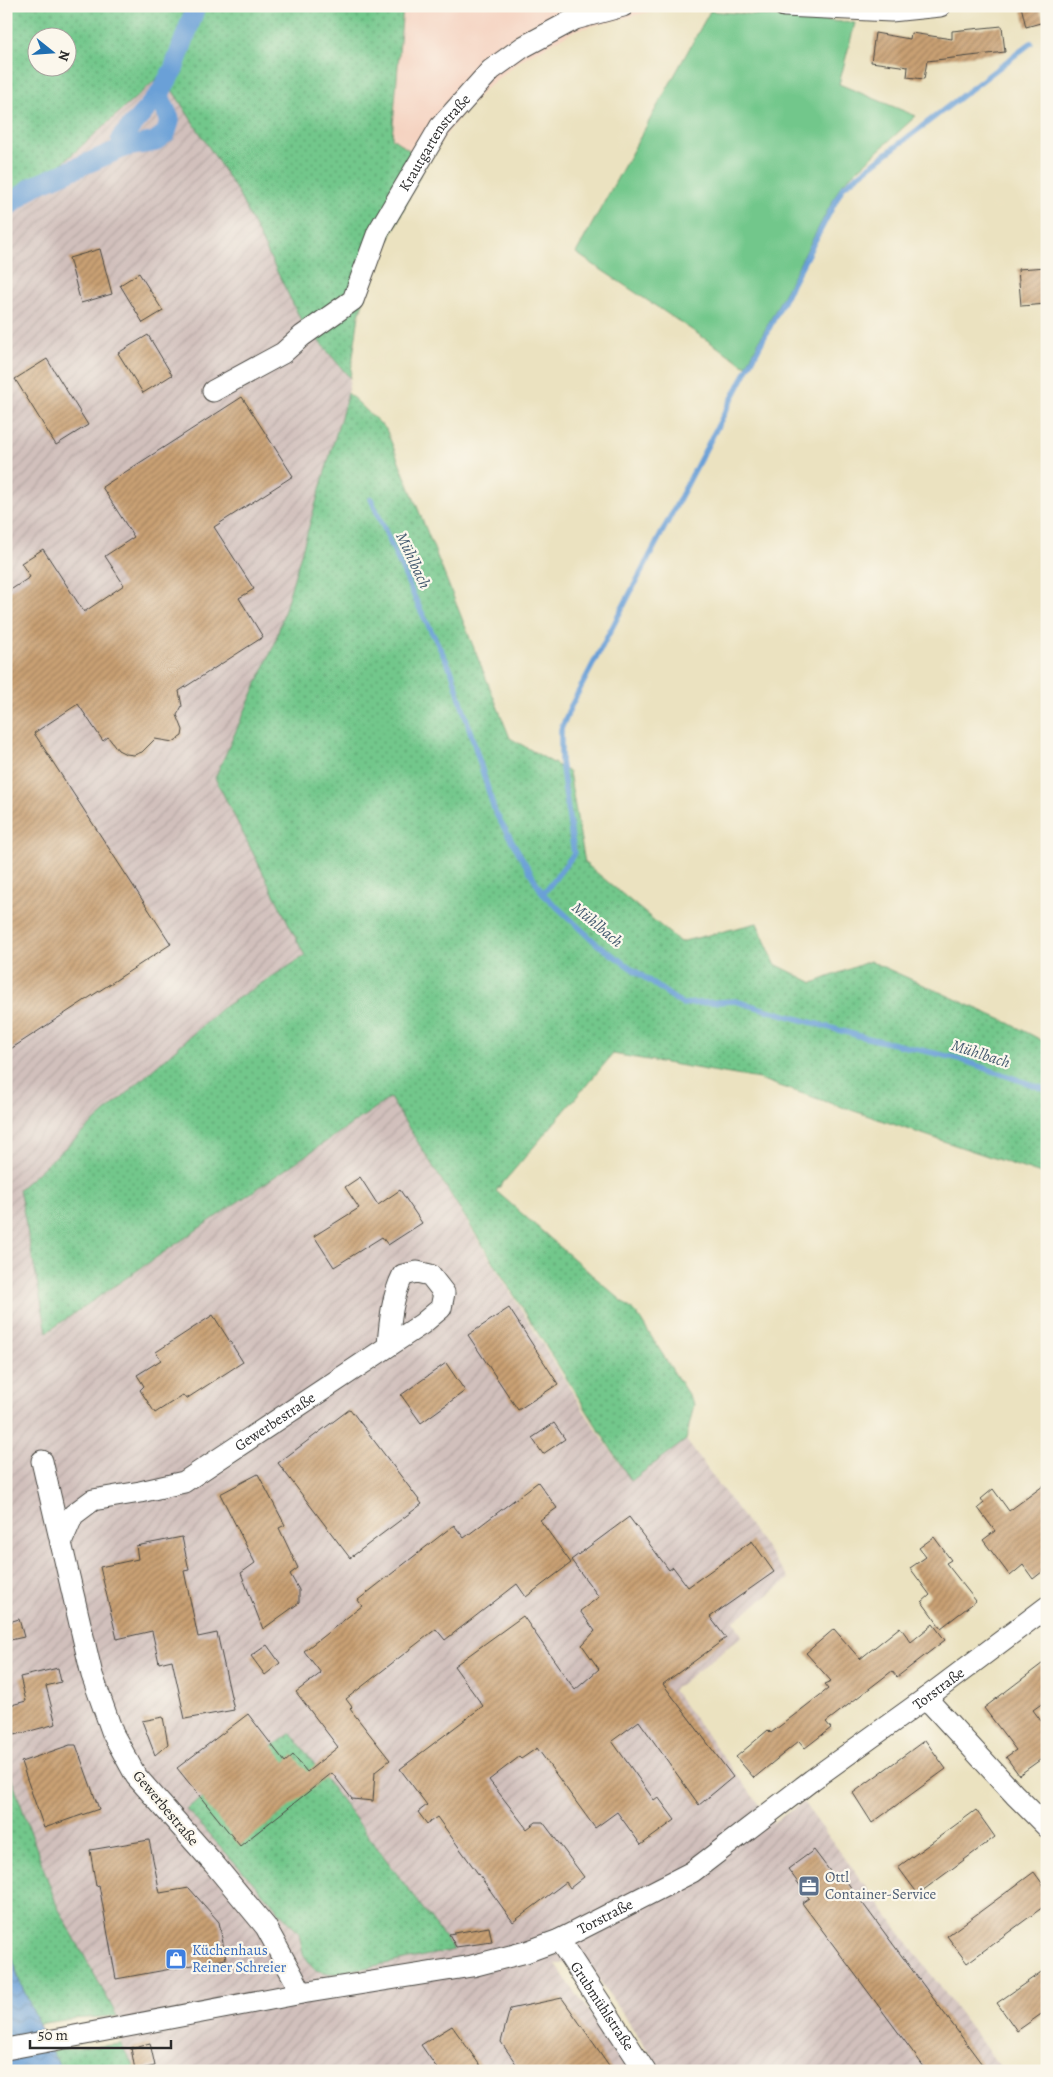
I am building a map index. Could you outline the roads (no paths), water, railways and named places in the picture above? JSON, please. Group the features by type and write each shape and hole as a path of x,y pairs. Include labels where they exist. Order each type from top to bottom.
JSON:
{"street":[{"name":"Krautgartenstraße","path":"213,391 283,354 302,336 353,300 378,232 440,126 491,70 523,47 574,19 623,6"},
{"path":"784,6 891,11 940,6"},
{"name":"Gewerbestraße","path":"61,1543 73,1514 93,1500 184,1482 388,1345"},
{"name":"Gewerbestraße","path":"42,1462 92,1675 114,1734 136,1776 214,1864 266,1927 302,1993"},
{"name":"Torstraße","path":"6,2049 302,1993 472,1966 526,1952 559,1940 692,1872 812,1780 926,1698 1047,1607"},
{"path":"926,1698 1047,1827"},
{"name":"Grubmühlstraße","path":"559,1940 645,2071"}],"water":[{"path":"6,1936 19,1980 51,2051 63,2071 6,2071"}],"waterway":[{"path":"6,208 32,187 125,147 121,138 159,95 174,68 196,6"},
{"path":"543,894 574,854 561,761 561,729 571,706 843,187 1031,43"},
{"path":"125,147 154,142 166,133 170,120 159,95"},
{"name":"Mühlbach","path":"371,499 418,605 452,672 495,812 543,894 597,944 682,1004 735,1001 863,1037 956,1058 1047,1090"}],"place":[{"name":"Ottl Container-Service","path":"809,1886"},
{"name":"Küchenhaus Reiner Schreier","path":"176,1959"}]}
